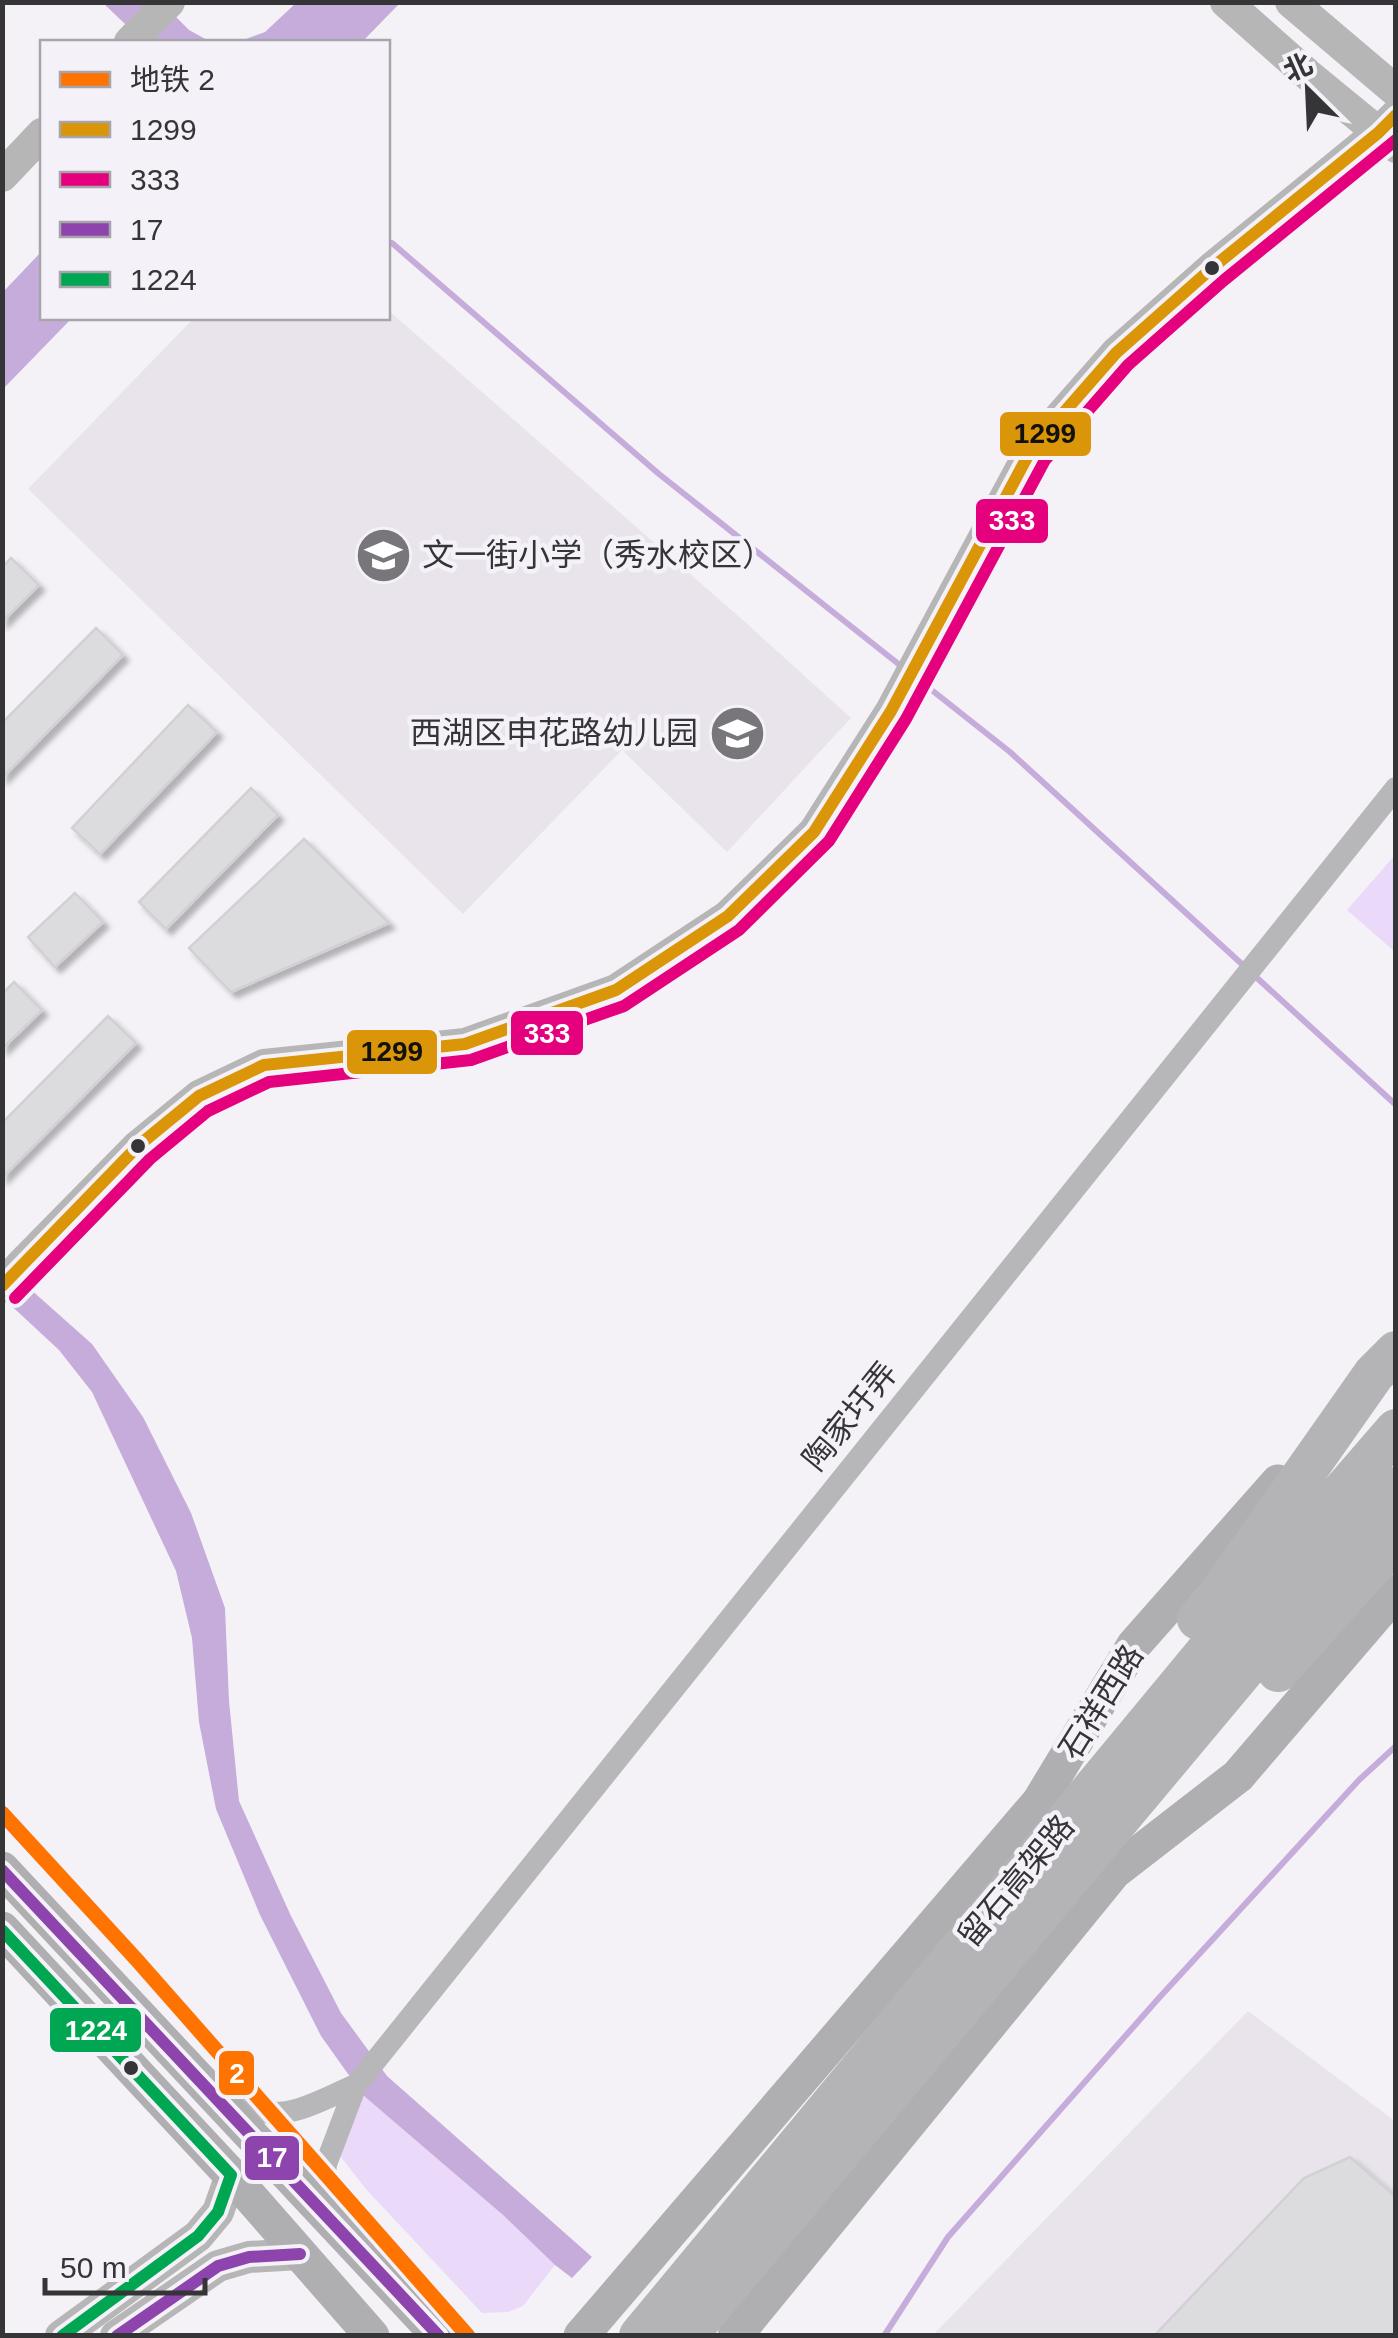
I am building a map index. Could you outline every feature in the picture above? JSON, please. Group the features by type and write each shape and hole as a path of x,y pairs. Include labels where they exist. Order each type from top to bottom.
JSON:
{"highway":[{"path":"1081,1859 1141,1687 1218,1596 1388,1358"},
{"name":"留石高架路","path":"640,2336 1081,1859 1262,1585 1396,1430"},
{"name":"留石高架路","path":"686,2336 1081,1859 1396,1488"},
{"path":"1081,1859 1378,1586 1396,1540"}],"main road":[{"name":"石祥西路","path":"581,2336 1039,1802 1134,1645 1388,1358"},
{"path":"735,2336 1081,1859"},
{"path":"2,1869 440,2336"},
{"path":"2,1929 232,2175 372,2336"}],"street":[{"path":"132,40 169,2"},
{"path":"12,1276 138,1146 199,1096 264,1066 465,1044 616,990 728,916 814,832 891,711 1031,450 1116,353 1212,268 1390,132 1306,74 1226,2"},
{"path":"1291,2 1396,92"},
{"path":"2,176 40,136"},
{"name":"陶家圩弄","path":"322,2210 326,2164 356,2085 1396,788"},
{"name":"陶家圩弄","path":"216,2097 276,2113 296,2110 356,2085"},
{"path":"61,2336 198,2236 218,2212 232,2175"},
{"path":"116,2336 218,2266 249,2257 300,2254"}],"shaded area":[{"path":"296,2 400,3 364,40 243,40 265,32"},
{"path":"103,3 162,3 189,30 207,40 142,40"},
{"path":"40,253 40,320 70,320 3,389 3,292"},
{"name":"文一街小学（秀水校区）","path":"390,312 851,718 727,852 622,750 463,914 28,489 192,320 390,320"},
{"path":"1395,855 1396,952 1347,910"},
{"path":"2,1264 92,1344 143,1417 191,1513 225,1608 239,1801 291,1916 341,2013 387,2076 592,2257 572,2278 363,2095 321,2036 260,1915 216,1809 199,1722 192,1638 176,1571 92,1392 59,1350 3,1298"},
{"path":"1248,2011 1395,2121 1395,2335 932,2336"},
{"path":"363,2094 555,2265 523,2306 508,2312 482,2313 341,2157 343,2126"}],"building":[{"path":"11,558 39,585 2,622 2,567"},
{"path":"96,628 123,655 2,778 2,723"},
{"path":"188,705 217,732 100,854 72,828"},
{"path":"251,788 278,815 166,929 139,902"},
{"path":"304,839 389,923 231,992 189,948"},
{"path":"75,893 103,922 55,967 28,937"},
{"path":"14,982 42,1010 2,1049 2,994"},
{"path":"108,1016 136,1043 2,1178 2,1123"},
{"path":"1350,2157 1396,2197 1396,2336 1154,2336 1304,2178"}],"waterway":[{"path":"390,244 659,474 901,666"},
{"path":"919,680 1010,752 1396,1105"},
{"path":"884,2336 948,2237 1158,1999 1359,1780 1396,1746"}],"metro line":[{"name":"2","path":"2,1813 468,2336"}],"transit line":[{"name":"1299","path":"2,1286 138,1146 199,1096 264,1065 465,1044 616,990 728,916 814,832 891,711 1031,450 1116,353 1396,115"},
{"name":"333","path":"15,1298 150,1159 208,1111 269,1082 471,1060 624,1006 739,930 829,841 906,719 1045,460 1128,365 1223,281 1396,140"},
{"name":"17","path":"2,1870 439,2336"},
{"name":"1224","path":"2,1930 231,2175 218,2212 198,2236 62,2336"},
{"name":"17","path":"117,2336 218,2266 249,2257 300,2254"}],"place":[{"name":"文一街小学（秀水校区）","path":"383,555"},
{"name":"西湖区申花路幼儿园","path":"737,733"}]}
